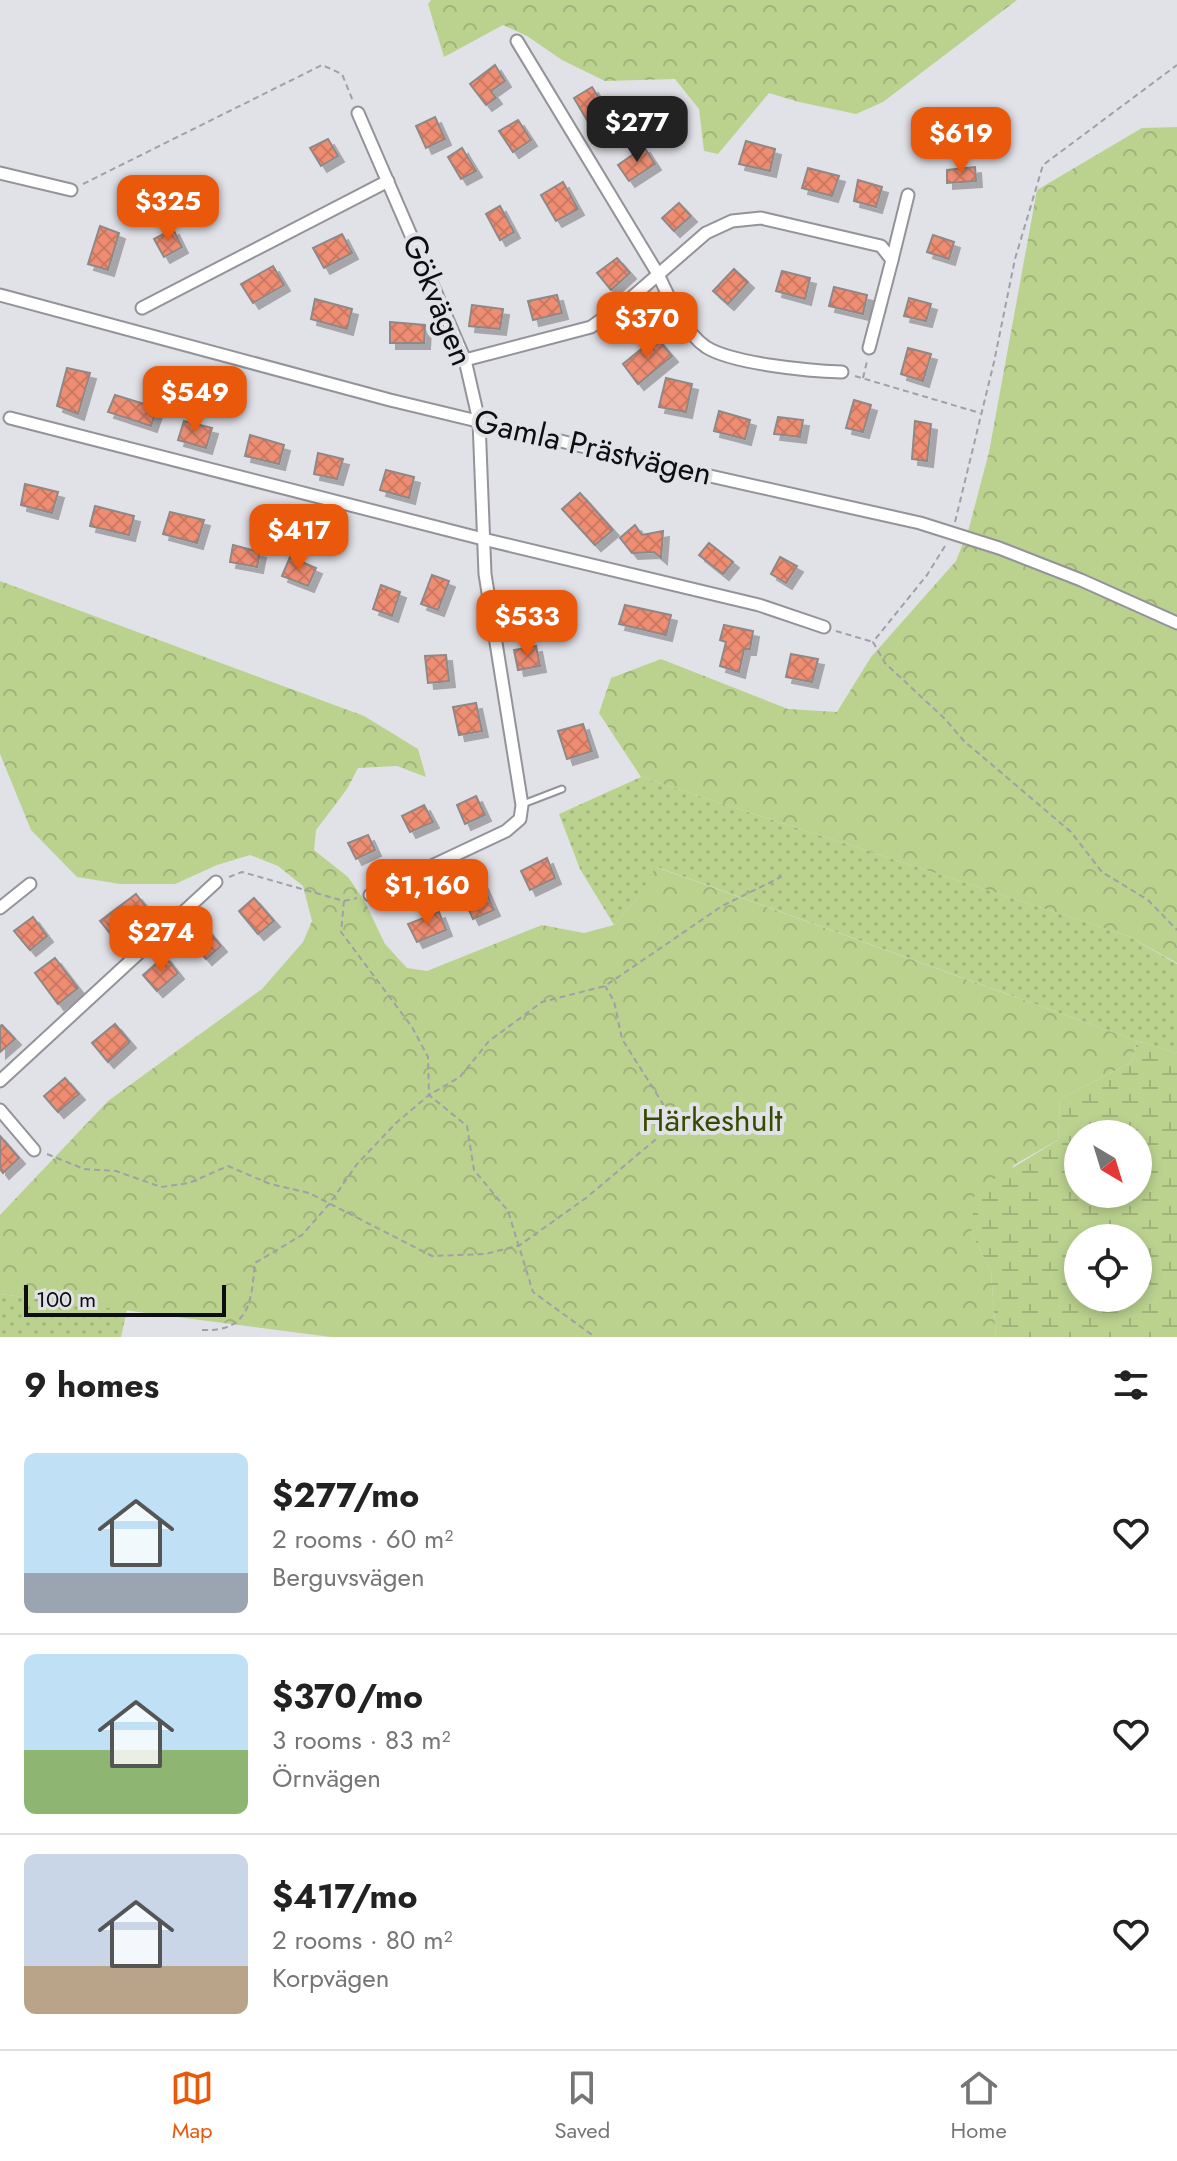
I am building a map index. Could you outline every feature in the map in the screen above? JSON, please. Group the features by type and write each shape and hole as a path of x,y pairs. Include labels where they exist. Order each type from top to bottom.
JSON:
{"street":[{"path":"517,41 658,274 676,313 706,347 740,358 801,370 842,372"},
{"name":"Gökvägen","path":"358,113 465,360 479,421 485,574 522,805"},
{"path":"0,173 71,190"},
{"path":"142,308 388,181"},
{"path":"869,348 908,195"},
{"path":"465,360 591,327 706,233 732,221 761,218 881,246 892,260"},
{"name":"Gamla Prästvägen","path":"0,295 390,400 920,523 1081,580 1177,623"},
{"path":"10,418 483,539 759,605 824,627"},
{"path":"370,895 506,831 520,819 522,805"},
{"path":"0,1081 216,882"},
{"path":"0,908 30,884"},
{"path":"0,1110 34,1150"}],"lane":[{"path":"522,805 562,789"}],"path":[{"path":"71,190 322,65 342,74 358,113"},
{"path":"873,642 927,575 953,533 1015,259 1043,165 1177,65"},
{"path":"863,379 869,348"},
{"path":"842,372 981,414"},
{"path":"824,627 873,642 885,663 964,741 1071,832 1102,872 1148,900 1177,930"},
{"path":"216,882 242,872 344,901 370,895"},
{"path":"202,1330 217,1330 242,1317 250,1306 255,1263 302,1235 330,1203 357,1164 396,1123 429,1095 460,1077 489,1041 542,1002 605,986 722,906 781,877"},
{"path":"344,901 341,932 418,1037 428,1057 429,1095 467,1126 474,1170 508,1211 533,1292 595,1337"},
{"path":"34,1150 84,1169 116,1171 161,1187 189,1183 228,1166 270,1184 309,1193 432,1256 486,1254 520,1245 586,1198 655,1140 663,1104 622,1039 614,1001 605,986"}],"green space":[{"path":"431,0 1017,0 883,102 856,114 769,93 718,154 704,151 699,109 675,79 605,81 503,25 444,57 428,4"},
{"path":"1177,127 1177,963 1128,936 641,777 599,713 611,678 661,659 788,709 837,712 871,657 956,561 969,528 989,452 1037,190 1142,128"},
{"name":"Härkeshult","path":"0,581 364,716 418,749 426,777 397,766 358,768 347,789 316,830 314,850 348,877 364,900 385,944 407,968 427,971 542,925 584,933 614,925 635,901 656,867 1137,1041 1132,1062 1060,1099 1058,1140 1014,1165 971,1233 991,1271 996,1337 331,1337 0,1294 0,1215 108,1101 262,989 303,942 312,921 303,886 278,866 250,855 217,865 175,884 120,884 77,877 31,830 0,754"},
{"path":"641,777 1128,936 1177,964 1177,1053 657,867 635,901 614,925 580,869 559,814"},
{"path":"1137,1041 1177,1053 1177,1337 996,1337 991,1271 971,1233 975,1191 1058,1140 1060,1099 1132,1062"},
{"path":"0,1294 127,1310 121,1337 0,1337"}],"building":[{"path":"495,65 505,81 491,91 496,98 486,105 470,84"},
{"path":"592,87 607,111 588,122 574,98"},
{"path":"435,117 445,139 426,148 416,126"},
{"path":"518,120 531,140 513,152 499,131"},
{"path":"328,139 338,156 321,166 310,148"},
{"path":"746,141 775,149 770,171 739,164"},
{"path":"644,147 655,164 629,181 618,165"},
{"path":"462,148 476,171 461,179 448,157"},
{"path":"975,167 976,181 947,183 947,170"},
{"path":"808,168 839,176 832,196 802,188"},
{"path":"858,180 882,187 876,207 854,201"},
{"path":"563,182 578,209 556,221 541,195"},
{"path":"679,203 691,216 674,231 662,218"},
{"path":"500,206 514,232 500,240 486,214"},
{"path":"100,226 119,233 108,270 88,264"},
{"path":"173,229 182,247 164,257 154,239"},
{"path":"342,234 352,253 324,268 313,248"},
{"path":"933,235 954,242 949,259 927,252"},
{"path":"617,258 630,273 611,290 597,273"},
{"path":"273,266 284,285 253,303 241,284"},
{"path":"734,269 748,282 728,304 713,291"},
{"path":"782,271 810,278 805,299 776,291"},
{"path":"834,287 867,295 863,314 829,306"},
{"path":"557,295 562,313 533,320 528,301"},
{"path":"909,298 931,304 926,321 904,316"},
{"path":"315,299 352,309 347,329 311,319"},
{"path":"472,305 503,309 500,329 469,326"},
{"path":"390,322 425,325 424,343 390,343"},
{"path":"656,337 672,356 638,384 623,364"},
{"path":"908,348 931,354 923,381 901,374"},
{"path":"67,368 90,373 78,414 57,406"},
{"path":"666,378 692,384 686,412 659,407"},
{"path":"115,395 157,408 151,426 108,412"},
{"path":"854,400 871,405 863,432 846,428"},
{"path":"719,411 750,420 745,439 714,431"},
{"path":"778,417 803,420 800,437 774,434"},
{"path":"184,421 212,428 206,448 178,440"},
{"path":"915,421 931,424 927,461 912,459"},
{"path":"250,435 284,445 279,464 245,456"},
{"path":"318,453 343,459 337,479 314,474"},
{"path":"386,470 414,477 409,498 380,490"},
{"path":"25,484 58,492 52,513 21,505"},
{"path":"580,493 613,530 595,545 562,509"},
{"path":"95,506 134,516 129,535 90,526"},
{"path":"170,512 204,520 197,543 163,534"},
{"path":"635,525 642,535 663,531 661,558 654,552 632,553 620,538"},
{"path":"709,543 733,562 723,574 699,555"},
{"path":"233,545 260,552 257,567 230,562"},
{"path":"290,557 316,568 308,586 282,576"},
{"path":"780,557 797,566 786,583 771,574"},
{"path":"432,575 449,581 438,610 421,604"},
{"path":"381,585 400,592 392,616 373,609"},
{"path":"528,595 536,628 516,632 509,599"},
{"path":"625,605 671,615 666,635 619,624"},
{"path":"724,625 753,631 750,649 744,649 739,672 720,666 726,642 720,640"},
{"path":"536,646 540,666 518,670 514,650"},
{"path":"791,654 818,659 812,682 786,677"},
{"path":"446,655 449,681 428,683 425,656"},
{"path":"476,703 482,731 459,735 453,707"},
{"path":"583,724 592,751 567,759 558,731"},
{"path":"476,796 485,815 465,824 457,805"},
{"path":"424,805 433,822 410,832 402,816"},
{"path":"368,835 375,850 356,859 348,843"},
{"path":"547,858 555,878 530,890 521,871"},
{"path":"482,883 494,910 473,919 461,892"},
{"path":"136,894 153,916 118,943 100,921"},
{"path":"254,898 274,921 258,934 239,911"},
{"path":"439,912 446,930 417,942 408,924"},
{"path":"33,917 47,936 30,950 14,931"},
{"path":"199,920 221,946 206,959 185,934"},
{"path":"165,956 178,973 157,991 143,975"},
{"path":"55,958 78,988 58,1004 35,973"},
{"path":"115,1024 130,1042 108,1062 92,1043"},
{"path":"0,1026 15,1039 0,1052"},
{"path":"65,1078 79,1094 58,1112 44,1096"},
{"path":"0,1136 19,1158 3,1173 0,1169"}]}
